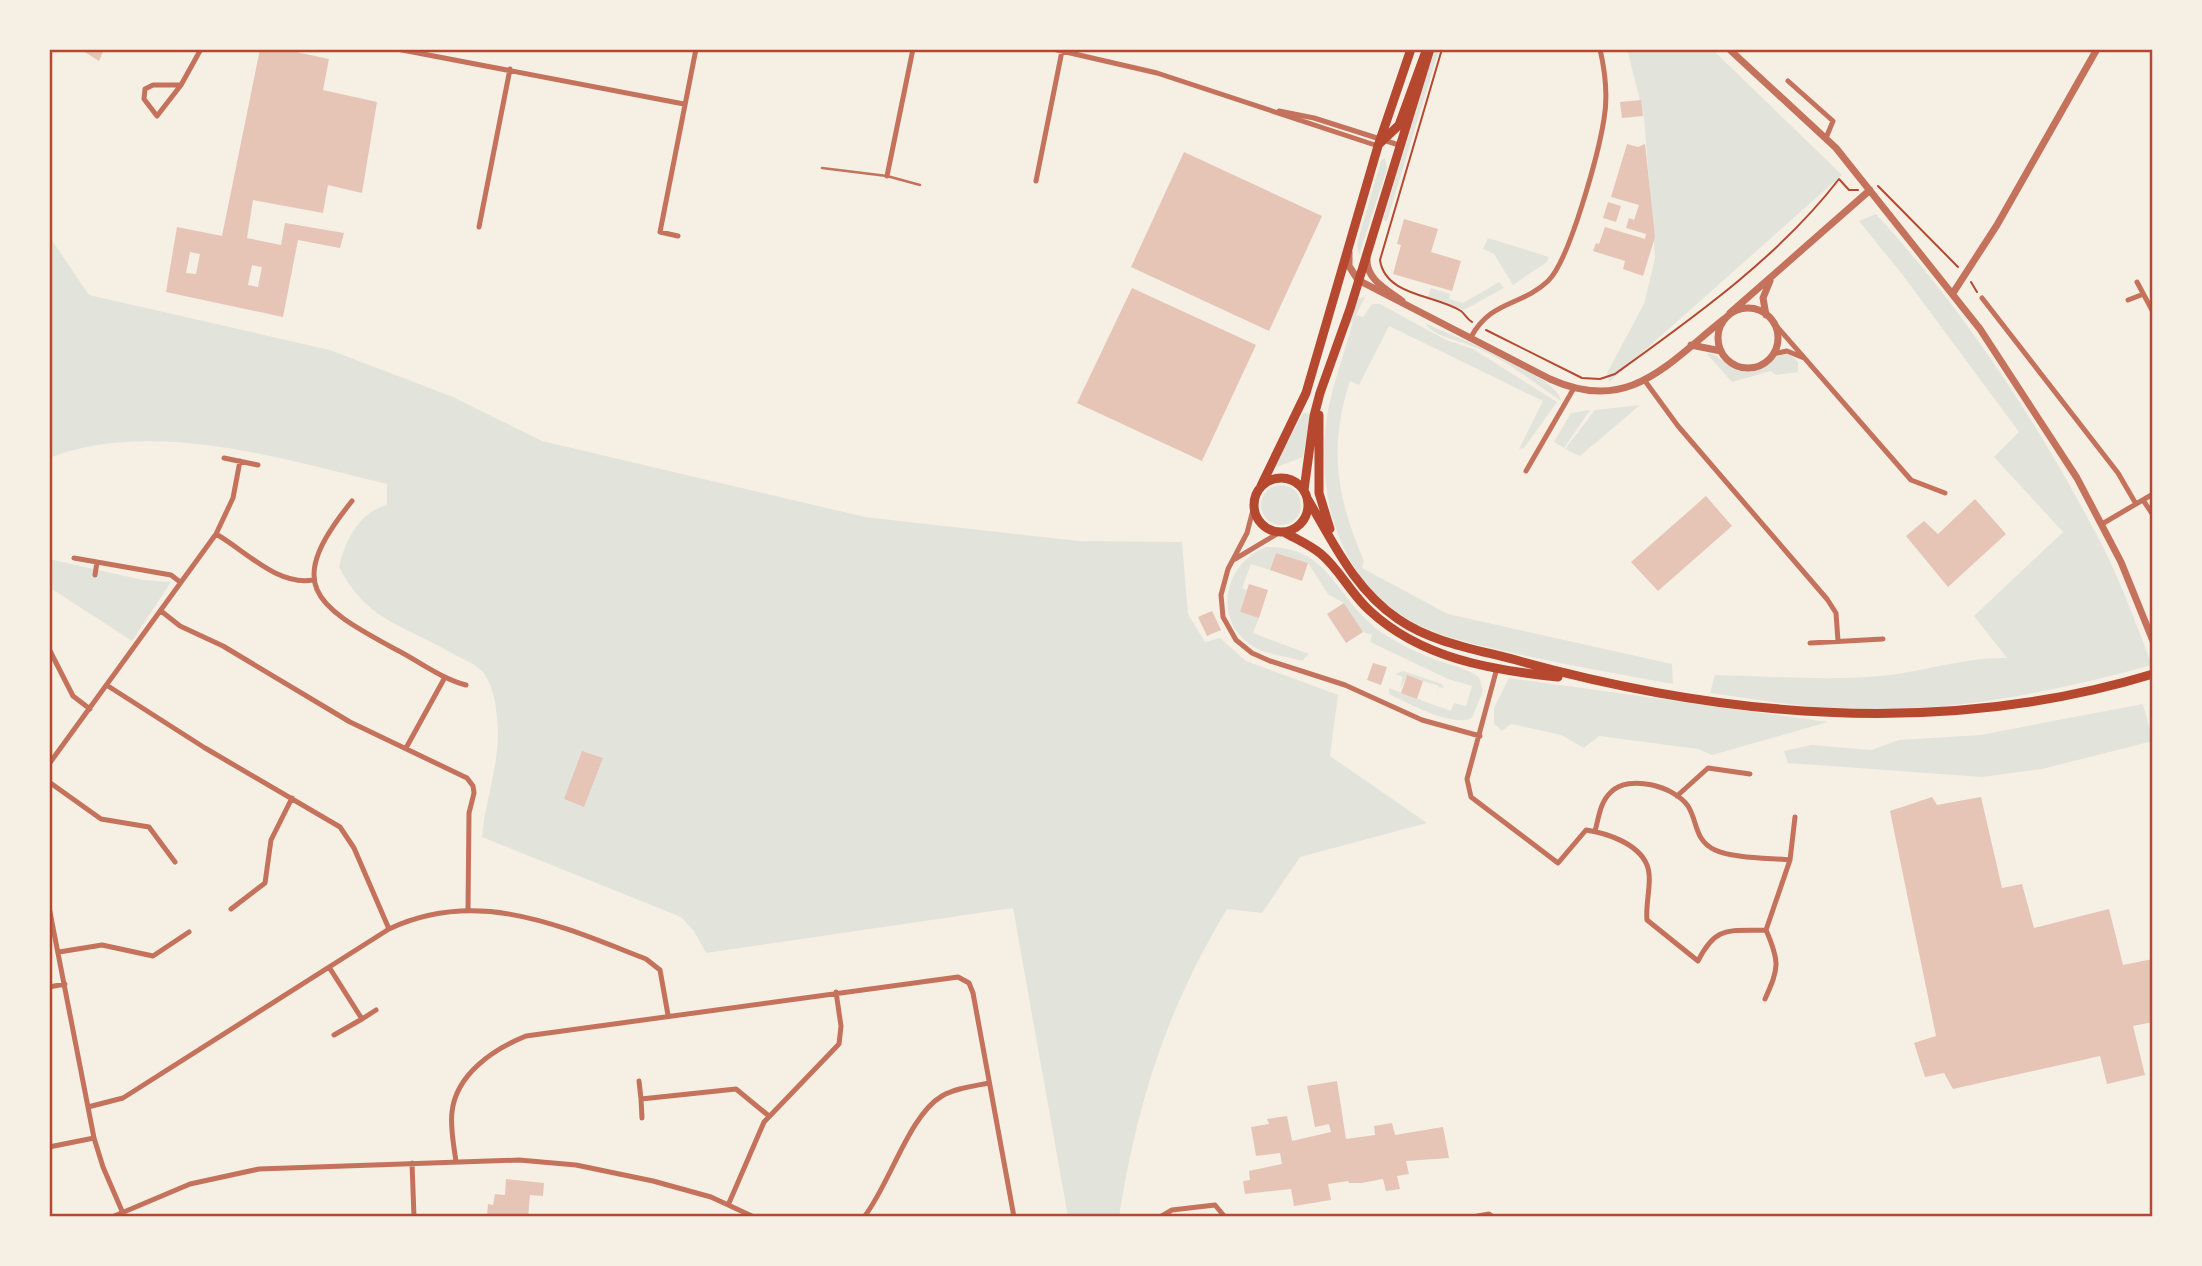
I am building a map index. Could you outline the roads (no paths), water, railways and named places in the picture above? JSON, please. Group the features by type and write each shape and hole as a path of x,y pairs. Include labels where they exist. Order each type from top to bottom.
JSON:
{"main road":[{"path":"1410,49 1306,393 1254,506 1260,521 1267,528 1282,532 1321,554 1368,609 1404,637 1450,656 1497,668 1750,705 1863,715 1913,715 2008,705 2090,691 2148,675"},
{"path":"1381,142 1399,125 1419,62 1428,49"},
{"path":"1282,532 1304,519 1314,416 1320,393 1356,275 1368,249 1428,49"},
{"path":"1320,393 1319,494 1337,550"},
{"path":"1261,486 1276,478 1292,480 1306,494 1337,550 1366,591 1399,620 1437,638 1580,679"}],"street":[{"path":"181,85 153,85 145,89 144,99 157,116 181,85 201,49"},
{"path":"397,49 684,104"},
{"path":"678,236 660,232 696,49"},
{"path":"887,176 913,49"},
{"path":"1053,49 1157,74 1276,111 1314,118 1381,142 1399,145"},
{"path":"1471,337 1477,325 1493,310 1547,282 1562,261 1604,119 1604,70 1600,49"},
{"path":"1728,49 1826,138 1953,293 2028,400 2102,524 2153,641"},
{"path":"1953,293 1966,276 2097,49"},
{"path":"1036,181 1062,51"},
{"path":"479,227 510,69"},
{"path":"1788,80 1833,121 1826,138"},
{"path":"1349,247 1356,275 1414,310 1574,388 1609,392 1645,381 1665,369 1870,190"},
{"path":"1368,249 1367,271 1379,284 1414,310"},
{"path":"1338,282 1343,274 1356,275 1379,284"},
{"path":"1766,315 1763,298 1772,277"},
{"path":"2137,282 2141,295 2153,312"},
{"path":"2128,300 2141,295"},
{"path":"1982,298 2118,473 2136,504"},
{"path":"1721,351 1719,334 1727,316 1748,308 1766,315 1911,480 1945,494"},
{"path":"1773,322 1777,335 1773,354"},
{"path":"1691,345 1721,351 1733,363 1750,367 1759,365 1773,354 1794,353 1809,361"},
{"path":"1645,381 1678,426 1827,599 1836,613 1838,641"},
{"path":"1526,471 1574,388"},
{"path":"224,458 258,465"},
{"path":"49,764 216,534 233,498 240,461"},
{"path":"2102,524 2153,494"},
{"path":"2143,500 2153,515"},
{"path":"352,501 324,538 315,560 313,580 332,612 426,665 444,679 466,685"},
{"path":"1254,506 1247,533 1223,584 1221,607 1228,628 1244,648 1270,660 1358,690 1422,720 1480,736"},
{"path":"1233,561 1282,532"},
{"path":"216,534 283,578 301,582 313,580"},
{"path":"74,558 171,575 180,582"},
{"path":"95,575 97,562"},
{"path":"160,611 180,626 222,646 350,722 407,748 436,766 458,773 473,786 469,814 468,909"},
{"path":"1810,643 1883,639"},
{"path":"49,649 73,696 90,709"},
{"path":"1497,668 1467,779 1471,797 1558,863 1586,830 1606,833 1634,849 1647,865 1647,920 1698,961 1708,941 1722,931 1766,930"},
{"path":"407,748 444,679"},
{"path":"108,686 325,816 346,833 389,929"},
{"path":"1677,796 1708,768 1750,774"},
{"path":"49,782 101,820 149,827 175,862"},
{"path":"1595,831 1602,803 1612,790 1628,783 1658,787 1677,796 1689,808 1698,836 1716,850 1790,860"},
{"path":"231,909 265,883 271,840 292,798"},
{"path":"1765,999 1777,972 1778,957 1766,930 1790,860 1794,817"},
{"path":"49,907 94,1138 122,1211"},
{"path":"88,1107 123,1098 389,929 434,913 468,909 507,911 551,923 653,962 662,977 668,1015"},
{"path":"58,953 102,945 153,956 189,932"},
{"path":"329,967 362,1019"},
{"path":"456,1162 451,1115 455,1098 467,1077 498,1050 536,1033 946,977 965,980 973,993 1014,1217"},
{"path":"49,987 65,984"},
{"path":"729,1203 760,1129 769,1116 839,1044 841,1026 836,992"},
{"path":"334,1035 376,1010"},
{"path":"639,1081 642,1118"},
{"path":"864,1217 882,1191 926,1109 952,1091 989,1083"},
{"path":"640,1099 736,1090 769,1116"},
{"path":"49,1147 94,1138"},
{"path":"112,1217 190,1184 236,1173 303,1166 519,1160 576,1165 675,1186 729,1203 754,1217"},
{"path":"412,1163 414,1217"},
{"path":"1160,1217 1172,1210 1215,1205 1224,1217"},
{"path":"1472,1217 1489,1214 1493,1217"}],"lane":[{"path":"822,168 887,176 920,185"}]}
